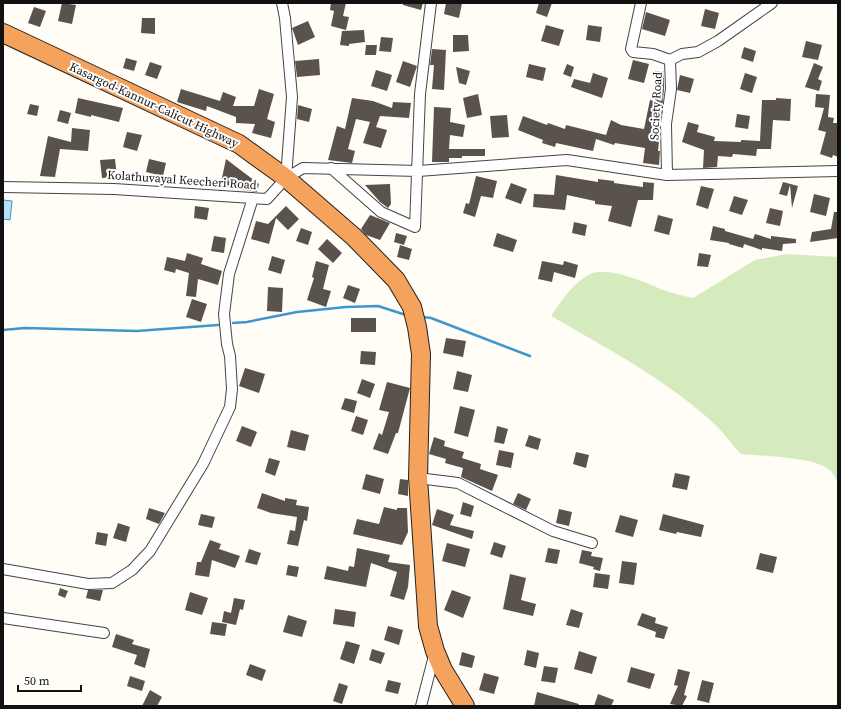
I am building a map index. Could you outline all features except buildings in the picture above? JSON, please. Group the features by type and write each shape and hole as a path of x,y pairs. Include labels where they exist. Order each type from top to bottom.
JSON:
{"highway":[{"name":"Kasargod-Kannur-Calicut Highway","path":"3,33 239,144 286,178 354,237 396,280 412,307 422,354 418,478 428,626 435,651 443,670 465,706"}],"street":[{"path":"282,3 285,18 292,97 286,178"},
{"path":"331,168 381,212 415,227 420,94 431,3"},
{"path":"641,3 630,50 632,52 653,54 670,60"},
{"name":"Society Road","path":"667,175 666,124 671,89 670,60 682,54 698,52 718,41 772,3"},
{"name":"Kolathuvayal Keecheri Road","path":"3,187 114,189 267,199 286,178 304,168 418,171 567,160 667,175 838,170"},
{"path":"3,569 88,584 112,583 132,570 150,551 203,464 230,407 232,389 230,356 227,344 224,314 229,274 253,198"},
{"path":"418,478 458,483 553,531 592,543"},
{"path":"3,618 104,633"},
{"path":"421,706 435,651"}],"green space":[{"path":"787,254 838,257 838,486 836,478 831,472 819,464 798,459 741,454 712,422 671,389 632,363 551,316 568,293 590,274 607,272 628,276 666,291 693,298 755,260"}],"water":[{"path":"3,200 12,201 10,220 3,219"}],"waterway":[{"path":"233,323 247,322 297,312 346,307 378,306 406,315"},
{"path":"423,317 431,318 530,356"},
{"path":"3,330 25,328 137,331 218,325"}]}
